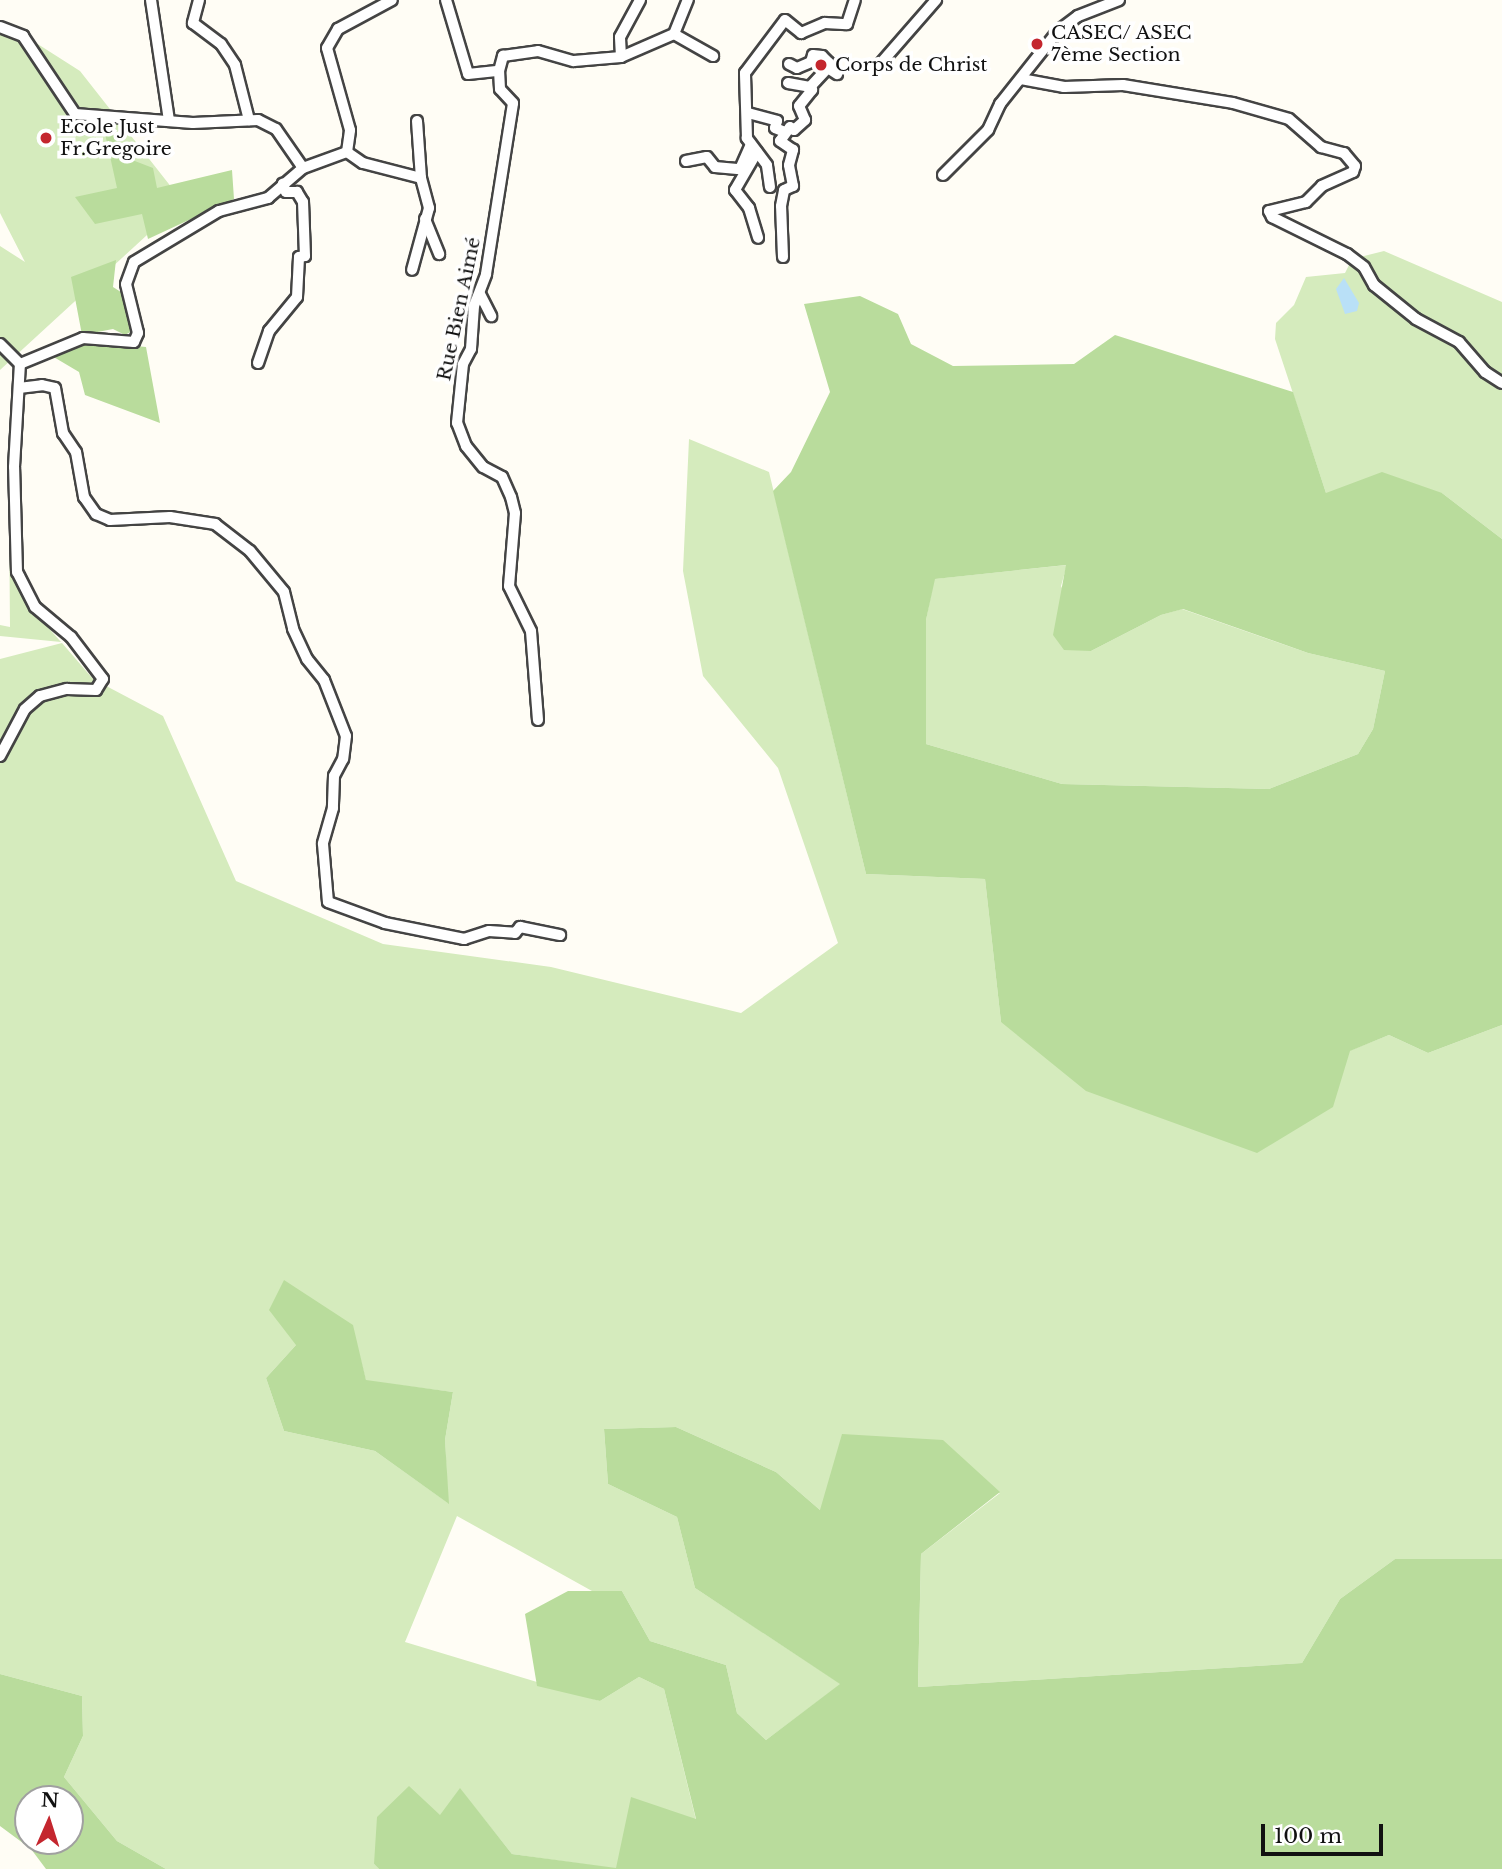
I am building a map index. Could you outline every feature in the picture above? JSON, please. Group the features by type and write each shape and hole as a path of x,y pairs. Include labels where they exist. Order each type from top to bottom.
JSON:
{"street":[{"path":"151,0 169,121"},
{"path":"199,0 193,23 220,44 235,65 249,120"},
{"path":"347,152 350,130 327,48 338,29 392,0"},
{"path":"446,0 468,74 499,71 503,57 538,51 574,61 621,58 674,34 688,0"},
{"path":"621,58 621,37 640,0"},
{"path":"770,187 769,169 747,138 745,73 779,25 787,20 801,33 825,23 847,24 855,0"},
{"path":"881,63 936,0"},
{"path":"943,174 983,135 1058,31 1078,16 1119,0"},
{"path":"0,27 23,36 75,114 169,121 249,120 276,129 303,168"},
{"path":"674,34 713,55"},
{"path":"788,83 810,87 832,71 822,56 813,55 811,62 797,68 789,64"},
{"name":"Rue Bien Aimé","path":"499,71 500,89 513,103 480,293 474,306 471,349 463,365 457,423 467,446 483,467 502,477 511,497 515,513 509,586 531,631 538,720"},
{"path":"1021,79 1064,87 1123,85 1233,103 1289,119 1321,147 1344,153 1355,166 1353,172 1322,186 1306,202 1269,211 1272,217 1336,246 1364,267 1374,285 1416,319 1459,342 1485,372 1502,383"},
{"path":"783,257 781,206 784,190 793,186 789,165 793,150 780,141 785,132 804,120 799,106 812,90 810,87"},
{"path":"748,113 777,121 775,128 785,132"},
{"path":"412,270 429,208 421,178 417,121"},
{"path":"685,161 707,157 718,168 740,169 754,148"},
{"path":"754,148 735,191 749,208 758,238"},
{"path":"20,365 83,338 134,342 138,332 126,284 134,262 219,211 249,207 303,168 347,152"},
{"path":"347,152 363,163 421,178"},
{"path":"258,363 269,331 297,298 299,257 305,256 303,202 297,192 286,192 283,184"},
{"path":"425,219 439,254"},
{"path":"480,293 491,316"},
{"path":"0,344 20,365 13,467 17,572 35,607 71,637 102,673 96,690 67,689 40,696 24,709 0,756"},
{"path":"19,388 55,388 64,433 76,452 83,497 96,513 110,520 170,517 215,524 250,551 284,592 293,629 307,659 324,680 346,736 323,844 328,902 385,923 464,939 489,931 515,933 520,927 560,935"}],"green space":[{"path":"0,20 80,71 183,202 0,370 0,246 25,262 0,213"},
{"path":"111,119 127,158 153,168 157,188 232,170 234,199 148,239 142,214 95,224 75,197 117,188 102,120"},
{"path":"1384,251 1502,302 1502,539 1442,493 1326,493 1275,339 1276,323 1294,305 1306,277 1345,273 1352,259"},
{"path":"116,260 113,287 124,294 132,331 125,335 113,329 82,335 71,277"},
{"path":"860,296 898,314 911,344 953,366 1074,364 1115,335 1293,392 1326,493 1382,472 1442,493 1502,539 1502,1025 1428,1053 1389,1035 1350,1051 1333,1107 1257,1153 1086,1091 1001,1022 985,879 866,874 773,491 791,472 830,392 804,304","holes":["1066,565 1053,635 1064,650 1091,651 1161,615 1183,609 1308,653 1385,671 1373,729 1358,754 1269,789 1062,784 926,744 926,620 935,579"]},
{"path":"82,341 146,347 160,423 85,395 79,372 52,356"},
{"path":"689,439 769,472 866,874 985,879 1001,1022 1332,1107 1349,1051 1389,1035 1428,1053 1502,1025 1502,1559 1395,1559 1340,1599 1302,1663 918,1687 921,1554 1000,1493 820,1510 776,1472 676,1427 604,1429 608,1484 677,1517 695,1588 841,1684 766,1740 737,1713 726,1665 650,1641 622,1591 592,1591 457,1516 405,1642 600,1701 639,1677 664,1689 696,1820 617,1869 512,1854 460,1789 441,1815 374,1864 379,1869 166,1869 117,1841 84,1801 84,1785 71,1785 64,1777 83,1736 82,1696 0,1674 0,659 62,643 93,679 163,716 236,881 383,944 551,967 741,1013 838,943 778,768 703,676 683,571","holes":["352,1325 366,1381 453,1392 445,1440 448,1503 375,1451 284,1431 266,1378 296,1345"]},
{"path":"9,507 11,567 29,606 61,642 0,636 0,625 10,627"},
{"path":"1067,565 1061,586 1091,651 1161,615 1182,609 1308,653 1385,671 1373,729 1358,754 1269,789 1062,784 926,744 926,620 934,579"},
{"path":"284,1280 353,1325 366,1380 453,1392 445,1440 449,1504 375,1451 284,1431 266,1378 296,1345 269,1310"},
{"path":"676,1427 776,1472 820,1510 842,1434 943,1440 1000,1492 921,1554 918,1687 1302,1663 1340,1599 1395,1559 1502,1559 1502,1869 379,1869 374,1864 377,1817 409,1786 440,1815 460,1788 512,1854 616,1868 631,1797 696,1819 664,1689 639,1677 600,1701 537,1686 525,1614 568,1591 622,1591 650,1641 726,1665 737,1713 766,1740 840,1684 695,1588 677,1517 608,1484 604,1429"},
{"path":"0,1674 82,1696 83,1736 64,1777 71,1785 14,1785 14,1836 0,1826"},
{"path":"84,1801 117,1841 166,1869 46,1869 36,1855 84,1855"}],"water":[{"path":"1344,278 1359,303 1357,311 1345,314 1336,289"}],"place":[{"name":"CASEC/ ASEC 7ème Section","path":"1037,44"},
{"name":"Corps de Christ","path":"821,65"},
{"name":"Ecole Just Fr.Gregoire","path":"46,138"}]}
